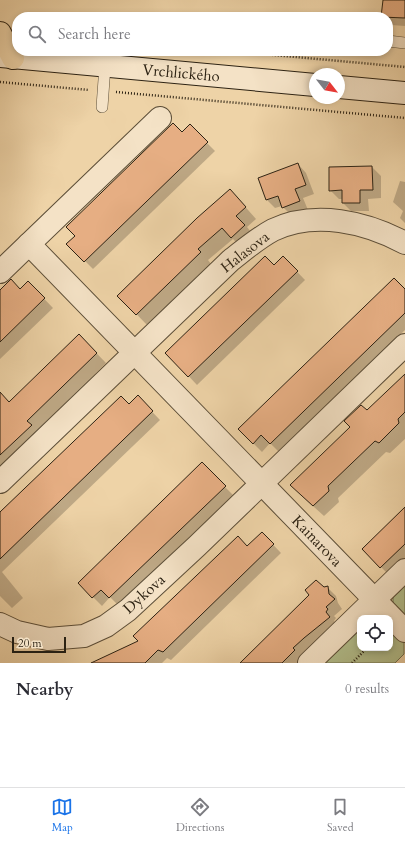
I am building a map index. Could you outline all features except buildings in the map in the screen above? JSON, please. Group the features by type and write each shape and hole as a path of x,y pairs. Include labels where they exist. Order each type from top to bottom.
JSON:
{"main road":[{"path":"0,33 7,57"}],"street":[{"name":"Vrchlického","path":"7,57 309,84"},
{"path":"345,88 405,93"},
{"path":"0,272 160,118"},
{"name":"Halasova","path":"0,482 230,260 273,230 296,223 332,220 378,230 405,243"},
{"path":"29,244 261,484"},
{"name":"Dykova","path":"0,624 16,632 48,639 84,636 106,626 134,605 405,345"},
{"name":"Kainarova","path":"261,484 405,631"},
{"path":"309,663 405,570"}],"lane":[{"path":"393,42 405,43"},
{"path":"102,106 105,66"}],"path":[{"path":"285,56 405,67"},
{"path":"0,82 405,118"},
{"path":"352,663 364,651"}],"green space":[{"path":"405,581 405,618 393,604 393,596"},
{"path":"357,627 357,651 393,651 393,630 404,643 404,654 395,663 320,663"}]}
